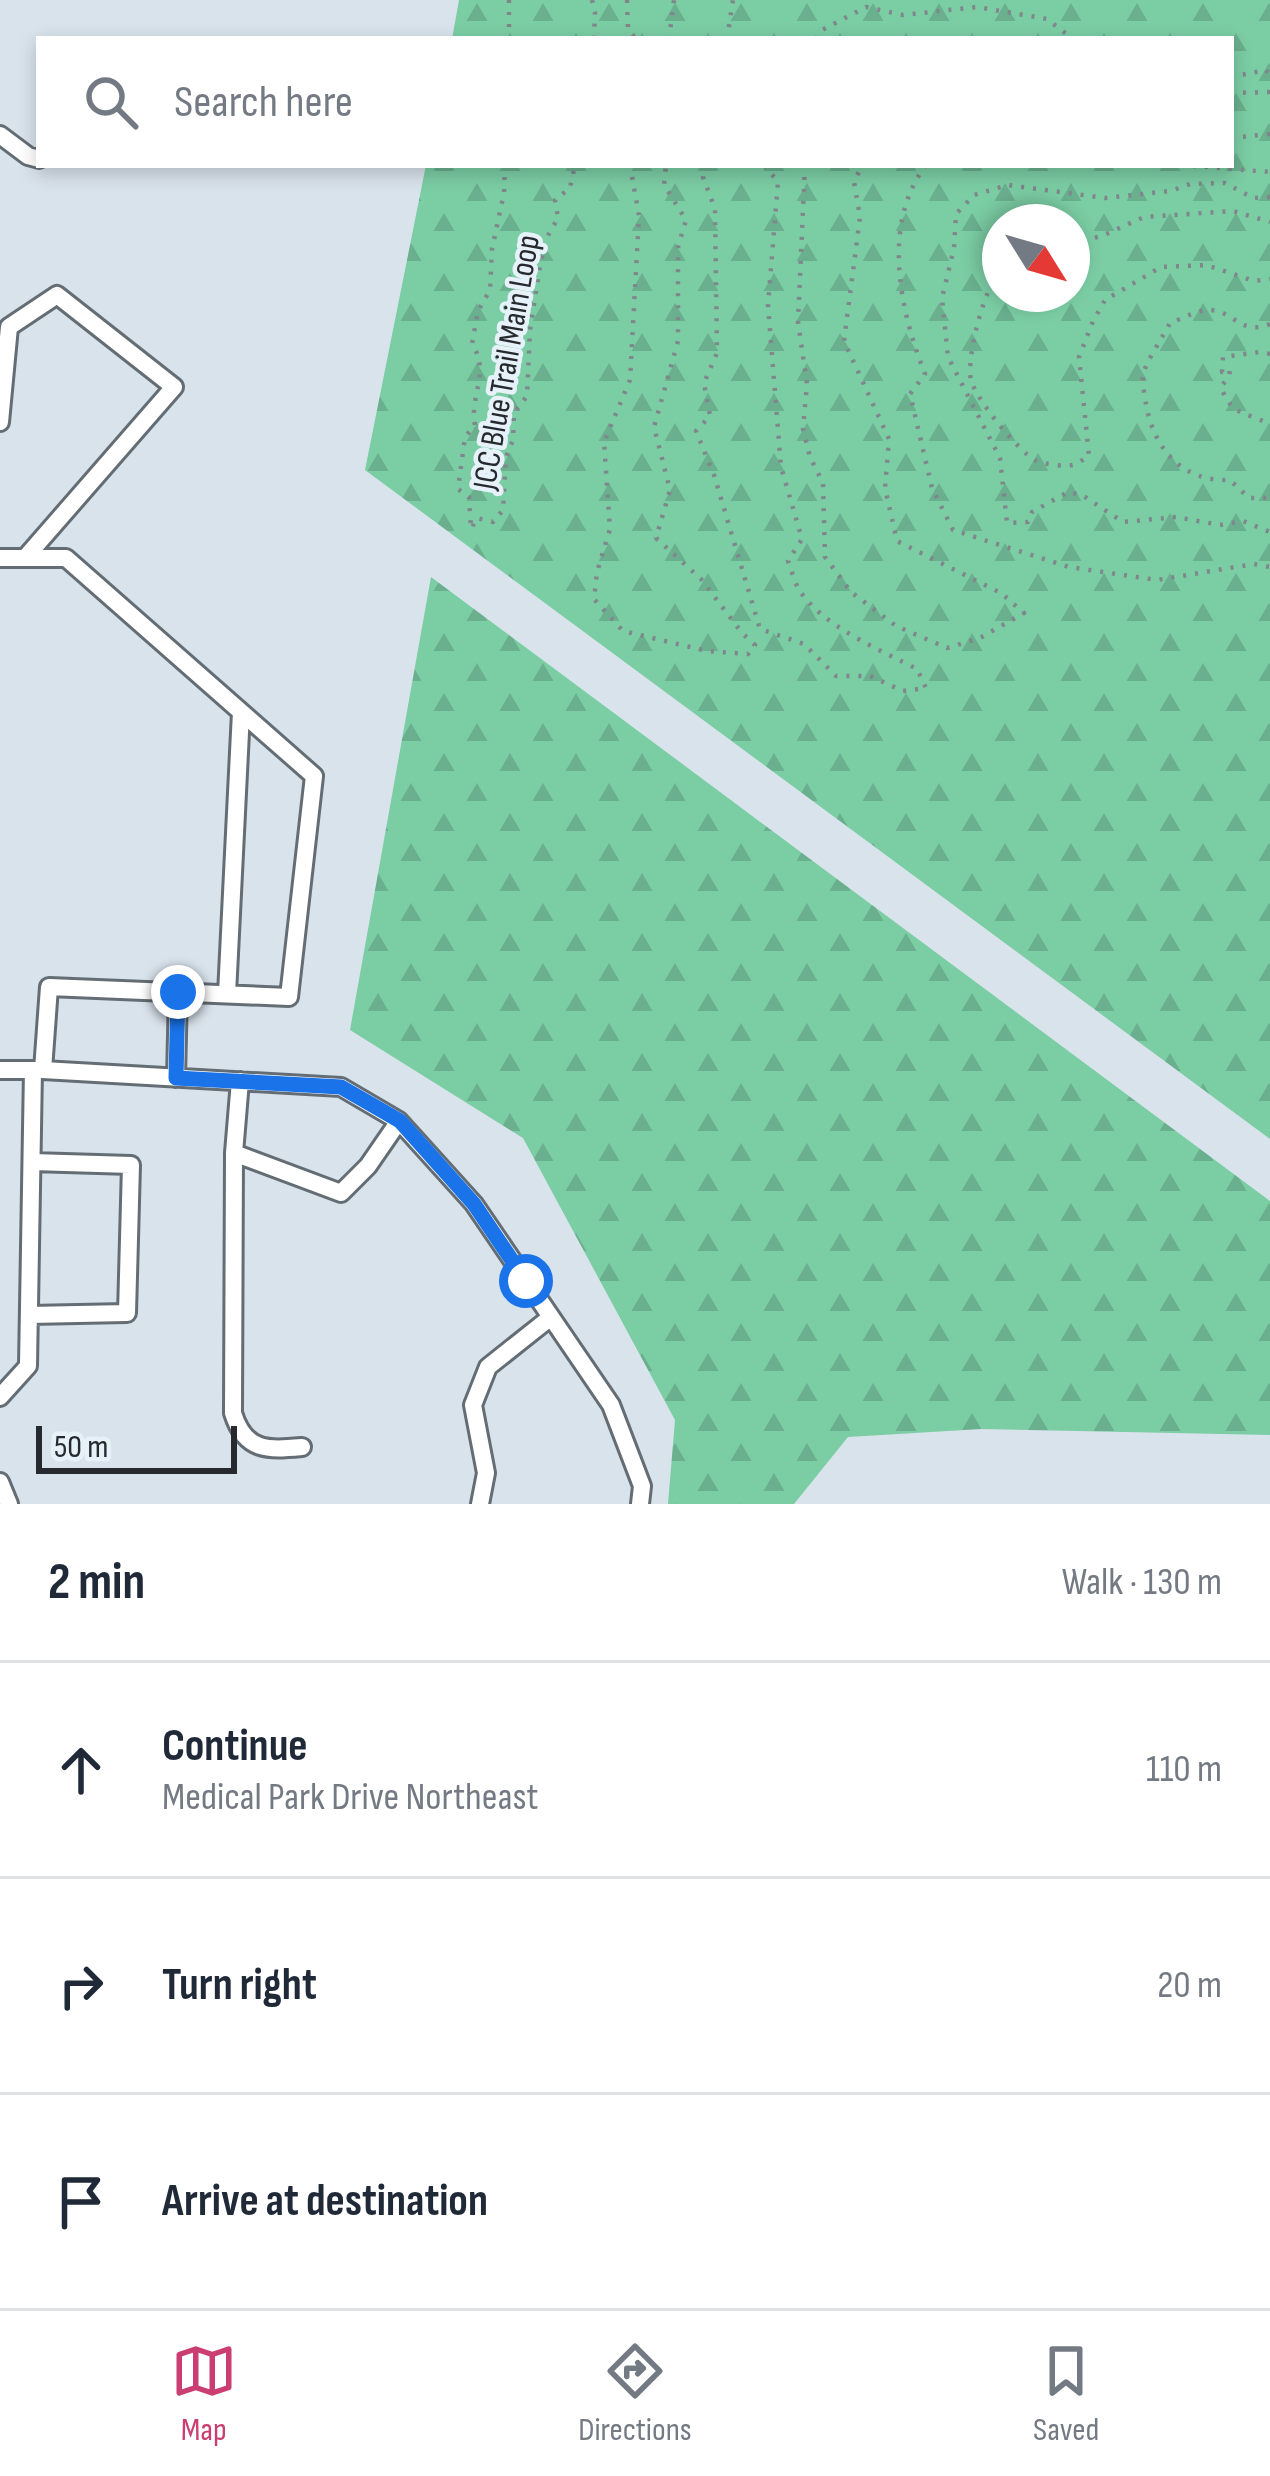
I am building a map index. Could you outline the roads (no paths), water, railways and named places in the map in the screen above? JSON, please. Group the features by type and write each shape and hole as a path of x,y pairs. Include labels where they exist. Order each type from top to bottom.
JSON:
{"lane":[{"path":"0,135 36,158"},
{"path":"0,422 9,327 57,295 174,387 25,558"},
{"path":"0,558 66,558 314,776 290,997 49,987 32,1162 28,1366 0,1397"},
{"path":"227,994 241,712"},
{"path":"176,1078 178,992"},
{"path":"0,1070 341,1087 400,1121 474,1204 611,1405 642,1486 640,1504"},
{"path":"240,1082 234,1153 232,1413 238,1432 266,1450 302,1448"},
{"path":"234,1153 341,1193 368,1166 400,1121"},
{"path":"29,1315 127,1313 131,1165 32,1162"},
{"path":"480,1504 485,1473 473,1406 488,1366 551,1317"},
{"path":"0,1482 9,1504"}]}
